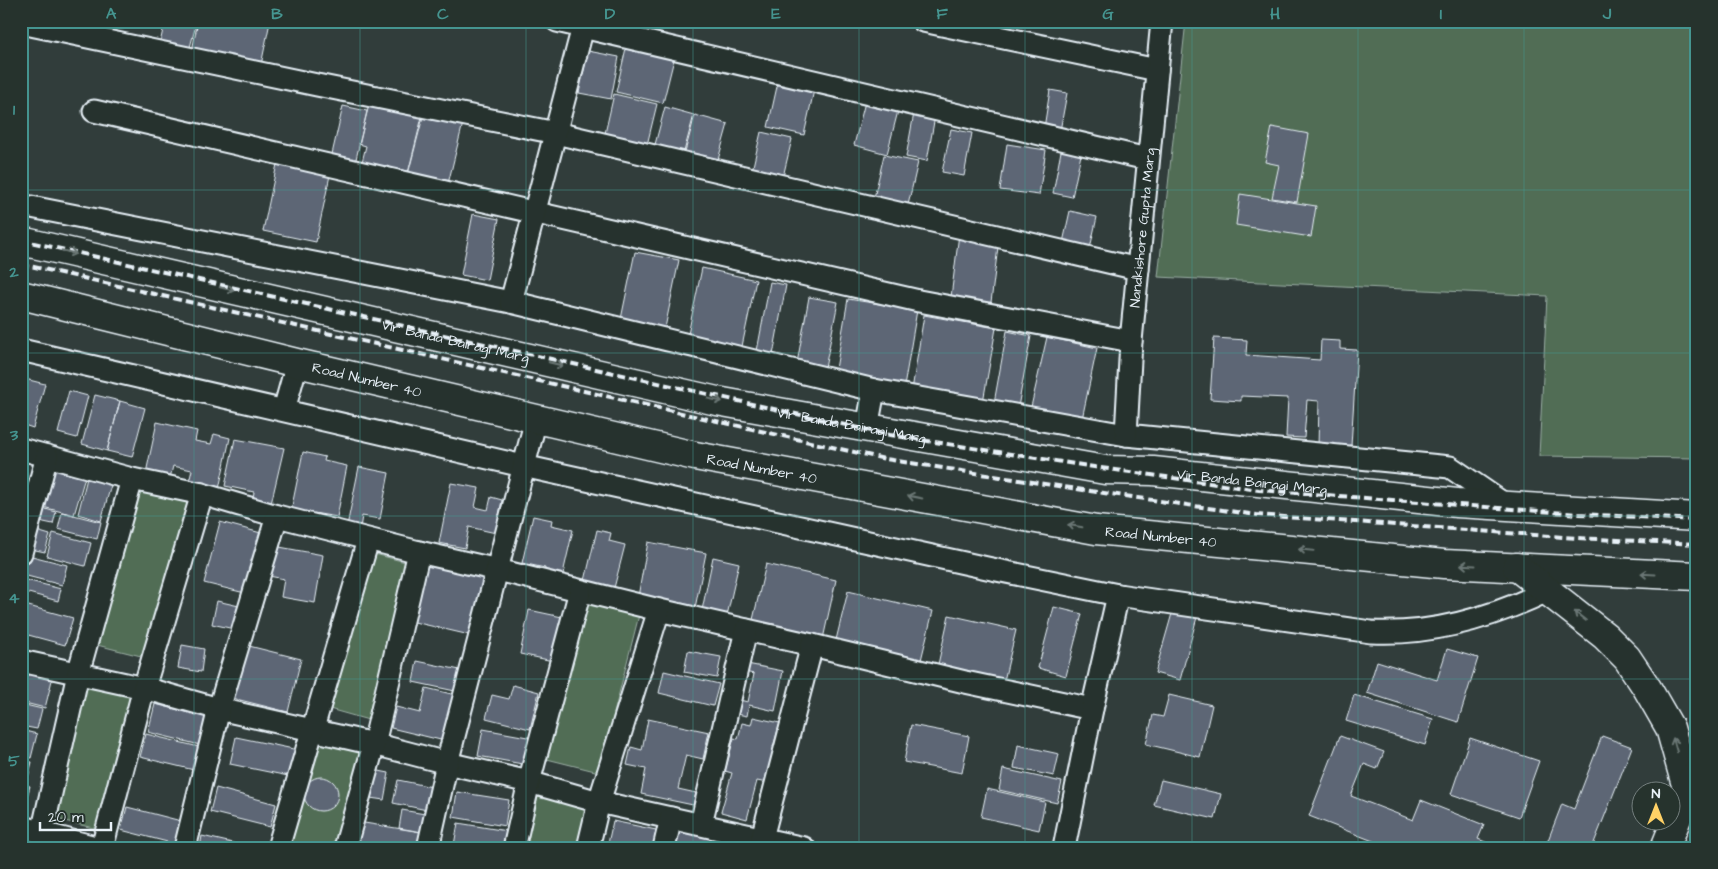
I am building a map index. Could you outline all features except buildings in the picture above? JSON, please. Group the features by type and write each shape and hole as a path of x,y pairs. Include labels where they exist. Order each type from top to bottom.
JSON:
{"main road":[{"name":"Vir Banda Bairagi Marg","path":"21,241 718,401 1105,470 1153,471 1372,495 1507,506 1697,516"},
{"name":"Road Number 40","path":"21,295 695,456 1096,530 1444,564 1517,567"},
{"path":"1517,567 1697,576"},
{"path":"1517,567 1605,636 1626,658 1647,688 1670,728 1692,781 1665,848"}],"street":[{"path":"557,21 1148,159"},
{"path":"922,21 1157,70"},
{"name":"Nandkishore Gupta Marg","path":"1126,435 1131,341 1162,21"},
{"path":"21,23 556,133 1138,269"},
{"path":"511,302 583,27"},
{"path":"94,111 919,300 1131,341"},
{"path":"21,204 511,302 874,390 1126,435 1450,467 1507,506"},
{"path":"21,350 523,466 977,566 1118,595 1371,632 1392,633 1438,627 1463,621 1522,603 1547,591"},
{"path":"284,410 297,362"},
{"path":"868,428 874,390"},
{"path":"428,848 447,764 536,418"},
{"path":"21,449 202,494 368,540 965,682 1092,709"},
{"path":"21,553 48,456"},
{"path":"42,833 78,674 132,478"},
{"path":"21,826 100,848 144,688 202,494"},
{"path":"185,848 219,709 277,516"},
{"path":"278,848 368,540"},
{"path":"345,848 374,744 419,552"},
{"path":"514,848 529,782 580,591"},
{"path":"1064,848 1092,709 1118,595"},
{"path":"588,848 599,802 659,610"},
{"path":"701,824 746,630"},
{"path":"773,842 812,645"},
{"path":"21,661 144,688 219,709 374,744 447,764 529,782 599,802 804,848"},
{"path":"664,848 670,818"}],"green space":[{"path":"1186,21 1697,21 1697,458 1539,456 1547,296 1158,277"},
{"path":"136,488 189,502 149,658 97,645"},
{"path":"371,553 409,563 372,721 326,708"},
{"path":"587,602 639,615 599,772 547,759"},
{"path":"84,680 136,693 101,830 49,817"},
{"path":"313,740 361,752 337,848 286,848"},
{"path":"539,793 592,806 581,848 525,848"}],"railway":[{"path":"21,240 890,435 1094,467 1259,490 1579,514 1697,520"},
{"path":"21,264 885,459 1257,515 1577,538 1697,544"}]}
